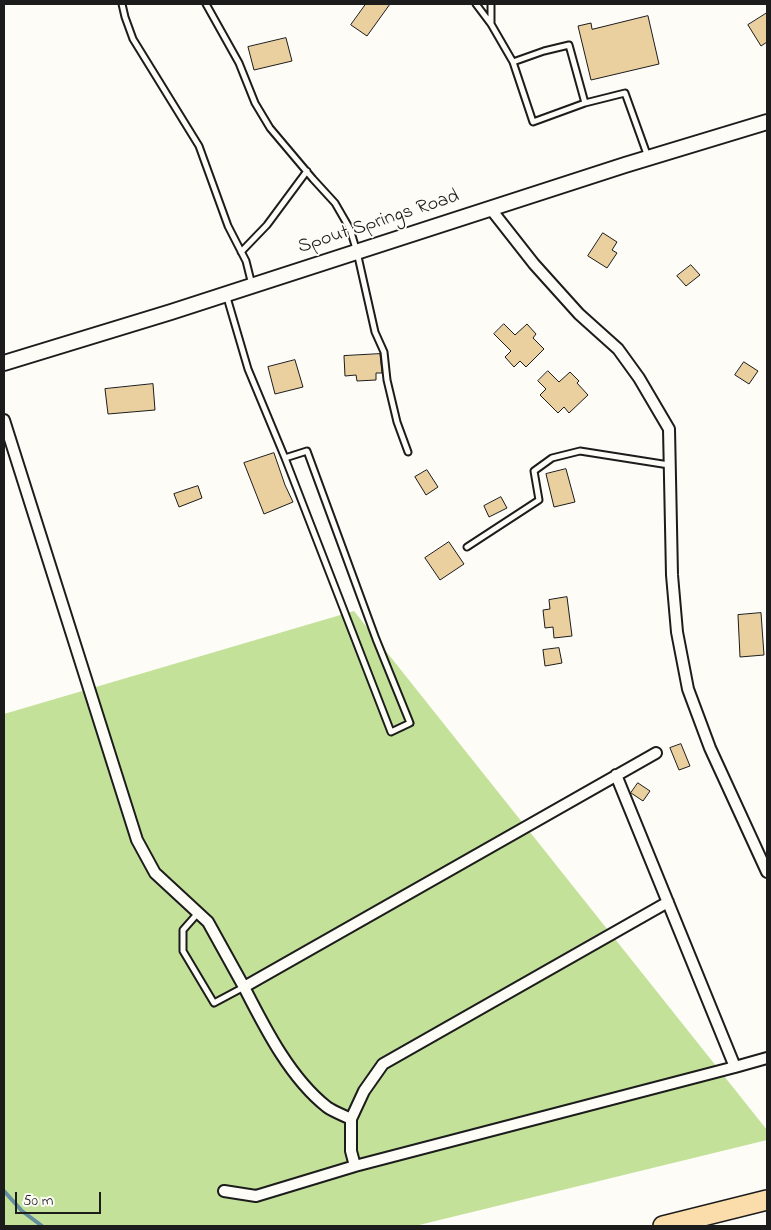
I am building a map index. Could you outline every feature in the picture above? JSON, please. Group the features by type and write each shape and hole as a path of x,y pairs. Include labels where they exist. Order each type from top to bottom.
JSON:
{"highway":[{"path":"663,1226 767,1200"}],"street":[{"name":"Spout Springs Road","path":"4,363 252,286 648,158 767,122"},
{"path":"490,208 534,264 579,314 618,349 639,378 669,429 672,575 677,632 688,689 710,748 767,872"},
{"path":"4,420 137,840 155,873 208,922 272,1040 305,1087 328,1108 351,1119"},
{"path":"244,987 656,753"},
{"path":"616,775 735,1067"},
{"path":"355,1166 351,1151 351,1119 364,1091 384,1064 668,902"},
{"path":"224,1192 256,1196 355,1166 767,1058"}],"lane":[{"path":"122,4 133,39 199,146 228,226 246,261 252,286"},
{"path":"206,4 239,63 255,102 270,128 335,203 350,229 375,332 384,352 387,380 396,422 408,452"},
{"path":"476,4 491,24 513,62 532,122 586,103 625,93 648,158"},
{"path":"490,4 491,24"},
{"path":"513,62 544,51 569,45 586,103"},
{"path":"241,252 267,225 307,171"},
{"path":"226,294 248,369 285,458 391,732 410,723 376,639 307,451 285,458"},
{"path":"467,547 539,500 534,471 552,458 580,451 669,465"},
{"path":"198,913 183,930 183,951 214,1003 244,987"}],"green space":[{"path":"354,611 767,1130 767,1140 415,1226 4,1226 4,714"}],"building":[{"path":"366,4 390,4 367,36 351,25"},
{"path":"767,13 767,42 761,46 748,25"},
{"path":"648,16 659,64 591,80 578,26 591,23 592,29"},
{"path":"286,38 292,61 254,70 248,47"},
{"path":"603,233 617,242 612,250 617,253 607,268 588,256"},
{"path":"691,265 700,275 686,286 677,276"},
{"path":"504,324 515,335 527,324 536,334 533,338 544,349 526,367 520,361 514,367 505,357 511,351 494,334"},
{"path":"380,354 382,373 376,373 376,380 357,381 356,375 345,376 344,356"},
{"path":"295,360 303,387 275,394 268,367"},
{"path":"744,362 758,371 749,384 735,375"},
{"path":"548,371 559,382 570,372 579,381 577,383 588,395 569,413 564,407 558,413 540,395 546,389 538,381"},
{"path":"153,384 155,410 108,414 105,389"},
{"path":"274,453 293,502 264,514 244,463"},
{"path":"566,469 575,502 554,507 546,474"},
{"path":"427,470 438,487 426,495 415,477"},
{"path":"198,486 202,498 179,507 174,494"},
{"path":"501,497 507,508 489,517 484,506"},
{"path":"449,542 464,564 440,580 425,558"},
{"path":"567,597 572,636 554,638 553,627 545,628 543,610 550,609 549,600"},
{"path":"761,613 764,655 740,657 738,615"},
{"path":"559,648 562,663 545,666 543,650"},
{"path":"681,744 690,766 679,770 670,748"},
{"path":"638,783 650,791 643,801 631,793"}],"waterway":[{"path":"4,1191 22,1211 42,1226"}]}
